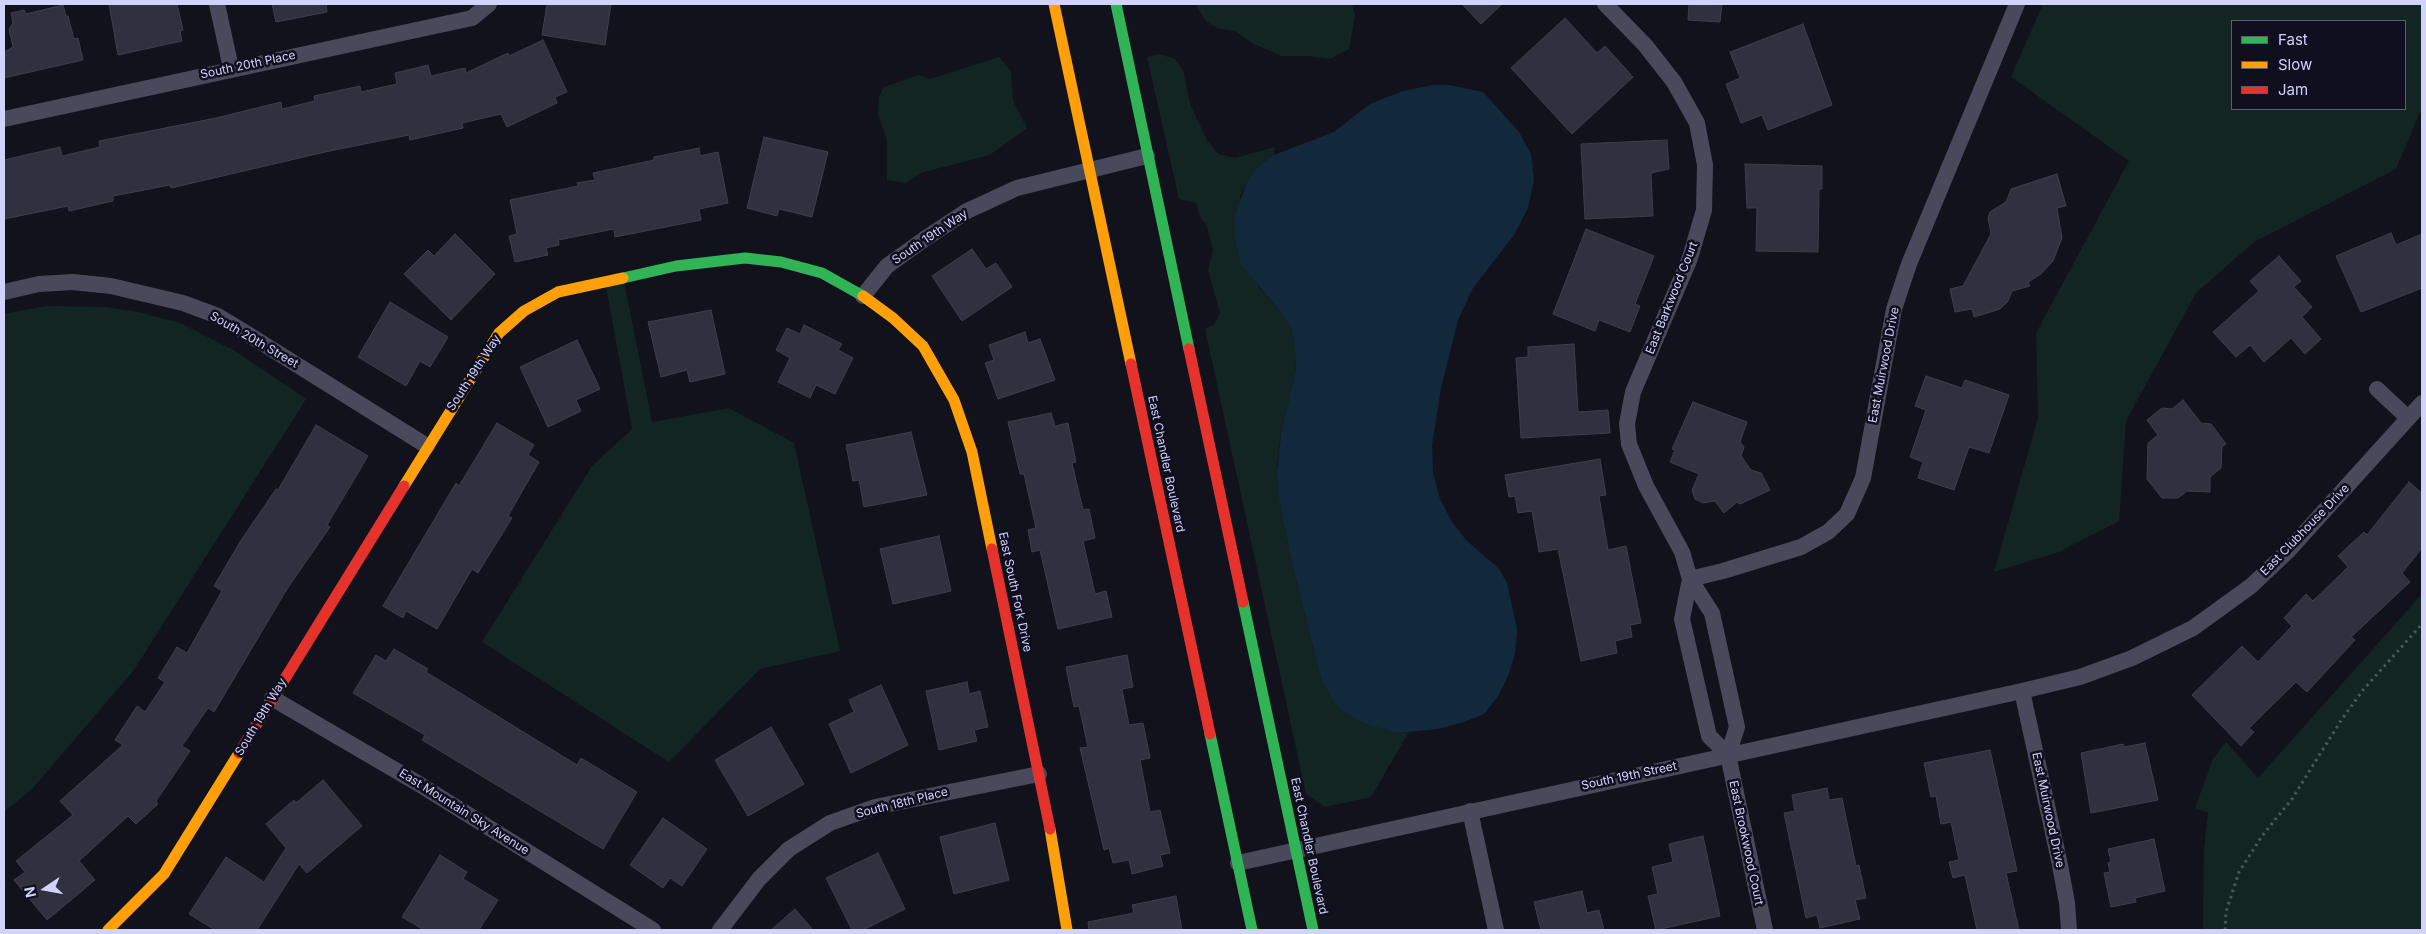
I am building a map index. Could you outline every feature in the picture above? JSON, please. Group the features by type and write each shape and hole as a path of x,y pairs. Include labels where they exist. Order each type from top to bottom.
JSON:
{"main road":[{"name":"East Chandler Boulevard","path":"1054,4 1252,930"},
{"name":"East Chandler Boulevard","path":"1116,4 1313,930"},
{"name":"South 19th Way","path":"108,930 164,874 206,810 272,698 499,333 524,311 558,292 676,266 746,258 781,262 822,274 863,296"},
{"name":"East South Fork Drive","path":"863,296 893,318 923,346 954,400 972,452 1039,774 1068,930"}],"street":[{"path":"217,4 231,68"},
{"name":"South 20th Place","path":"4,119 231,68 472,18 489,4"},
{"name":"East Barkwood Court","path":"1605,4 1644,45 1674,82 1697,123 1705,165 1704,210 1690,258 1632,392 1627,424 1629,444 1642,477 1682,552 1690,579 1712,613 1737,727 1728,755 1708,736 1682,619 1690,579"},
{"name":"East Muirwood Drive","path":"1690,579 1801,547 1828,532 1847,514 1863,478 1894,309 1909,264 2017,4"},
{"name":"South 19th Way","path":"863,296 888,266 967,211 1017,188 1147,156"},
{"name":"South 20th Street","path":"4,292 39,284 73,282 111,286 183,303 218,316 246,332 428,446"},
{"path":"2377,389 2408,418"},
{"name":"East Clubhouse Drive","path":"2022,691 2089,674 2132,658 2193,628 2251,586 2288,551 2422,403"},
{"name":"East Muirwood Drive","path":"2022,691 2060,865 2069,930"},
{"name":"South 19th Street","path":"1238,863 2022,691"},
{"name":"East Mountain Sky Avenue","path":"272,698 418,784 653,930"},
{"name":"East Brookwood Court","path":"1728,755 1765,930"},
{"name":"South 18th Place","path":"720,930 760,879 789,849 830,822 875,807 1039,774"},
{"path":"1470,811 1496,930"}],"path":[{"path":"2225,930 2226,912 2238,872 2262,836 2292,799 2340,722 2363,690 2422,624"}],"green space":[{"path":"1195,4 1352,4 1355,16 1349,49 1330,59 1307,56 1282,56 1252,43 1237,32 1217,28 1206,21"},
{"path":"2043,4 2422,4 2422,108 2396,169 2254,242 2196,293 2126,421 2119,521 2059,552 1994,572 2038,418 2036,333 2129,161 2011,77"},
{"path":"1159,54 1175,59 1183,70 1190,104 1207,140 1218,154 1235,158 1275,147 1274,155 1259,166 1247,181 1240,196 1258,286 1279,310 1291,328 1295,347 1296,369 1281,434 1277,462 1291,558 1321,678 1398,733 1409,732 1371,797 1325,807 1306,794 1205,329 1214,325 1220,313 1208,270 1213,250 1206,224 1201,219 1196,203 1179,199 1147,57"},
{"path":"999,57 1011,71 1013,101 1027,128 990,155 924,172 905,183 887,180 887,140 878,114 879,97 884,87 919,75 930,79"},
{"path":"623,277 652,422 729,408 794,443 840,651 760,669 669,762 482,642 592,466 632,429 605,281"},
{"path":"46,306 104,307 139,312 180,323 235,351 306,399 134,670 33,788 4,812 4,314"},
{"path":"2422,594 2422,930 2203,930 2204,848 2208,813 2195,808 2213,759 2226,742 2258,778"}],"water":[{"path":"1434,85 1449,85 1483,92 1519,132 1531,154 1534,180 1528,208 1514,235 1473,288 1458,320 1441,388 1432,445 1433,473 1440,499 1452,522 1466,540 1499,569 1507,583 1517,629 1515,654 1508,676 1498,696 1484,714 1438,729 1398,733 1366,724 1347,714 1334,702 1321,678 1291,558 1279,499 1277,473 1281,434 1296,369 1295,347 1291,328 1279,310 1241,264 1235,238 1235,217 1247,181 1259,166 1274,155 1334,132 1370,104 1403,91"}],"building":[{"path":"109,4 177,4 183,30 180,31 182,41 118,55"},
{"path":"272,4 326,4 327,12 276,22"},
{"path":"547,4 611,4 605,45 542,35"},
{"path":"1462,4 1502,4 1481,24"},
{"path":"1689,4 1722,4 1720,22 1688,20"},
{"path":"63,5 74,39 78,38 83,60 4,78 4,52 13,47 9,29 13,23 11,13 24,10 26,14"},
{"path":"1565,18 1597,53 1605,46 1633,77 1572,134 1511,68"},
{"path":"1803,24 1832,105 1768,130 1762,115 1741,123 1726,84 1740,78 1730,52"},
{"path":"543,40 567,92 555,97 557,103 507,127 501,114 462,123 463,128 410,140 409,135 325,152 171,188 170,185 113,196 113,201 69,211 68,206 4,219 4,160 60,147 62,156 100,147 99,141 216,118 281,102 282,109 315,101 314,96 360,86 361,92 397,84 395,73 428,65 431,76 465,68 466,73 508,53 509,56"},
{"path":"764,137 828,152 812,217 779,209 777,216 747,208"},
{"path":"1667,140 1669,169 1651,173 1653,216 1585,219 1581,144"},
{"path":"699,148 700,156 718,152 728,203 699,209 701,220 615,237 614,229 558,240 559,245 546,248 548,255 515,262 509,236 517,234 510,200 578,186 577,183 595,180 593,173 654,160 654,157"},
{"path":"1745,164 1822,166 1822,189 1819,189 1818,252 1756,251 1757,208 1747,208"},
{"path":"2057,174 2066,206 2057,208 2062,238 2053,261 2041,274 2028,282 2030,286 2012,291 2008,301 2000,309 1974,317 1972,309 1955,312 1950,289 1963,286 1991,234 1988,218 1990,212 2006,202 2011,189"},
{"path":"1586,229 1654,256 1635,304 1640,306 1630,332 1599,320 1595,331 1553,314"},
{"path":"2391,233 2396,245 2422,234 2422,288 2361,312 2336,256"},
{"path":"455,234 495,274 451,320 404,274 428,250 434,256"},
{"path":"972,249 986,269 996,263 1012,287 962,321 932,276"},
{"path":"2279,256 2301,281 2294,287 2312,307 2302,317 2321,339 2305,354 2291,338 2264,362 2250,345 2236,357 2213,332 2259,291 2250,281"},
{"path":"390,302 448,337 430,367 420,361 406,386 358,357"},
{"path":"711,310 725,374 690,382 687,370 661,377 648,322"},
{"path":"804,325 842,344 838,350 853,358 835,394 816,385 810,398 778,382 790,358 776,350 787,328 800,334"},
{"path":"1025,332 1028,343 1040,339 1055,380 998,399 985,363 994,360 989,345"},
{"path":"577,340 600,389 576,400 581,411 548,427 520,367"},
{"path":"1574,344 1578,412 1608,410 1610,433 1521,438 1516,358 1528,357 1528,347"},
{"path":"1926,376 1962,388 1965,380 2009,395 1989,453 1969,447 1954,490 1918,478 1923,462 1910,457 1926,410 1915,406"},
{"path":"2183,400 2201,423 2211,424 2226,444 2222,447 2221,468 2210,477 2210,492 2187,491 2178,498 2162,498 2147,479 2148,443 2158,435 2147,420 2162,408 2172,409"},
{"path":"1693,402 1747,422 1740,442 1744,447 1741,456 1751,470 1761,473 1770,490 1740,504 1737,502 1724,513 1715,501 1703,503 1695,499 1692,490 1699,474 1670,462 1675,450 1672,449"},
{"path":"1051,413 1055,426 1068,423 1076,462 1072,463 1083,510 1089,509 1095,538 1083,541 1095,594 1106,591 1112,617 1058,629 1040,550 1032,552 1028,530 1036,528 1024,474 1020,474 1008,422"},
{"path":"497,423 534,445 528,455 539,462 508,516 512,518 478,573 472,569 437,629 406,611 403,618 383,606 456,483 459,486"},
{"path":"316,425 368,456 327,525 330,527 287,589 214,712 208,708 182,746 190,751 156,801 158,804 136,824 128,816 79,861 95,880 47,920 14,880 25,872 16,861 73,815 60,801 123,745 115,740 137,706 145,712 165,682 158,678 177,647 187,653 222,591 214,586 240,542 276,489 278,490"},
{"path":"911,432 927,495 864,507 859,480 853,481 846,445"},
{"path":"1600,459 1606,495 1599,496 1608,550 1626,546 1641,623 1630,625 1632,637 1615,641 1617,653 1581,661 1558,549 1539,552 1532,511 1518,513 1515,496 1509,497 1505,475"},
{"path":"2409,482 2422,493 2422,548 2402,573 2410,582 2351,637 2355,640 2307,692 2296,682 2249,728 2254,732 2241,746 2192,695 2242,646 2258,662 2292,626 2284,618 2306,594 2313,601 2348,567 2338,556 2364,532 2367,535"},
{"path":"939,536 951,591 893,604 880,549"},
{"path":"394,649 428,669 426,672 577,765 581,758 637,792 603,849 422,740 425,735 353,693 376,655 386,661"},
{"path":"1127,655 1133,687 1122,689 1129,725 1143,723 1150,758 1140,760 1150,812 1160,810 1170,853 1160,855 1163,866 1132,874 1129,860 1113,863 1109,848 1104,850 1080,748 1088,747 1079,706 1074,707 1066,667"},
{"path":"967,682 969,694 980,691 988,727 974,730 977,741 939,750 926,691"},
{"path":"881,685 908,745 851,773 829,724 854,712 849,700"},
{"path":"771,727 804,784 748,816 715,760"},
{"path":"2145,743 2158,800 2091,813 2081,753 2123,744 2124,747"},
{"path":"1990,750 2017,871 2006,873 2019,930 1977,930 1965,875 1953,878 1949,862 1959,860 1951,822 1941,824 1936,796 1931,797 1924,763"},
{"path":"323,780 362,826 307,873 299,864 257,930 215,930 189,914 226,857 264,882 286,848 266,824 294,800 296,803"},
{"path":"1827,788 1829,800 1842,798 1856,866 1859,865 1866,898 1855,900 1860,919 1820,928 1817,915 1806,918 1784,813 1795,811 1792,795"},
{"path":"663,818 707,849 682,886 670,878 663,888 630,865"},
{"path":"995,823 1009,880 954,894 940,837"},
{"path":"1703,836 1720,916 1656,930 1648,896 1658,894 1652,867 1673,862 1669,844"},
{"path":"2154,839 2165,891 2135,898 2136,902 2111,907 2104,873 2110,872 2108,863 2111,862 2108,849"},
{"path":"878,853 905,909 863,930 852,930 826,878"},
{"path":"440,855 467,872 463,879 498,900 479,930 424,930 402,917"},
{"path":"1582,891 1587,913 1599,910 1604,930 1541,930 1534,902"},
{"path":"1176,896 1182,930 1089,930 1088,922 1134,913 1132,905"},
{"path":"795,909 813,930 771,930"}],"traffic: fast":[{"path":"1116,4 1189,349"},
{"path":"623,278 676,266 745,258 781,262 822,273 863,296"},
{"path":"1243,602 1313,930"},
{"path":"1210,734 1252,930"}],"traffic: slow":[{"path":"1054,4 1131,364"},
{"path":"404,486 499,333 524,311 558,292 623,278"},
{"path":"863,296 893,318 923,346 954,400 972,452 992,549"},
{"path":"108,930 164,874 239,753"},
{"path":"1050,829 1067,930"}],"traffic: jam":[{"path":"1189,349 1243,602"},
{"path":"1131,364 1210,734"},
{"path":"239,753 404,486"},
{"path":"992,549 1050,829"}]}
